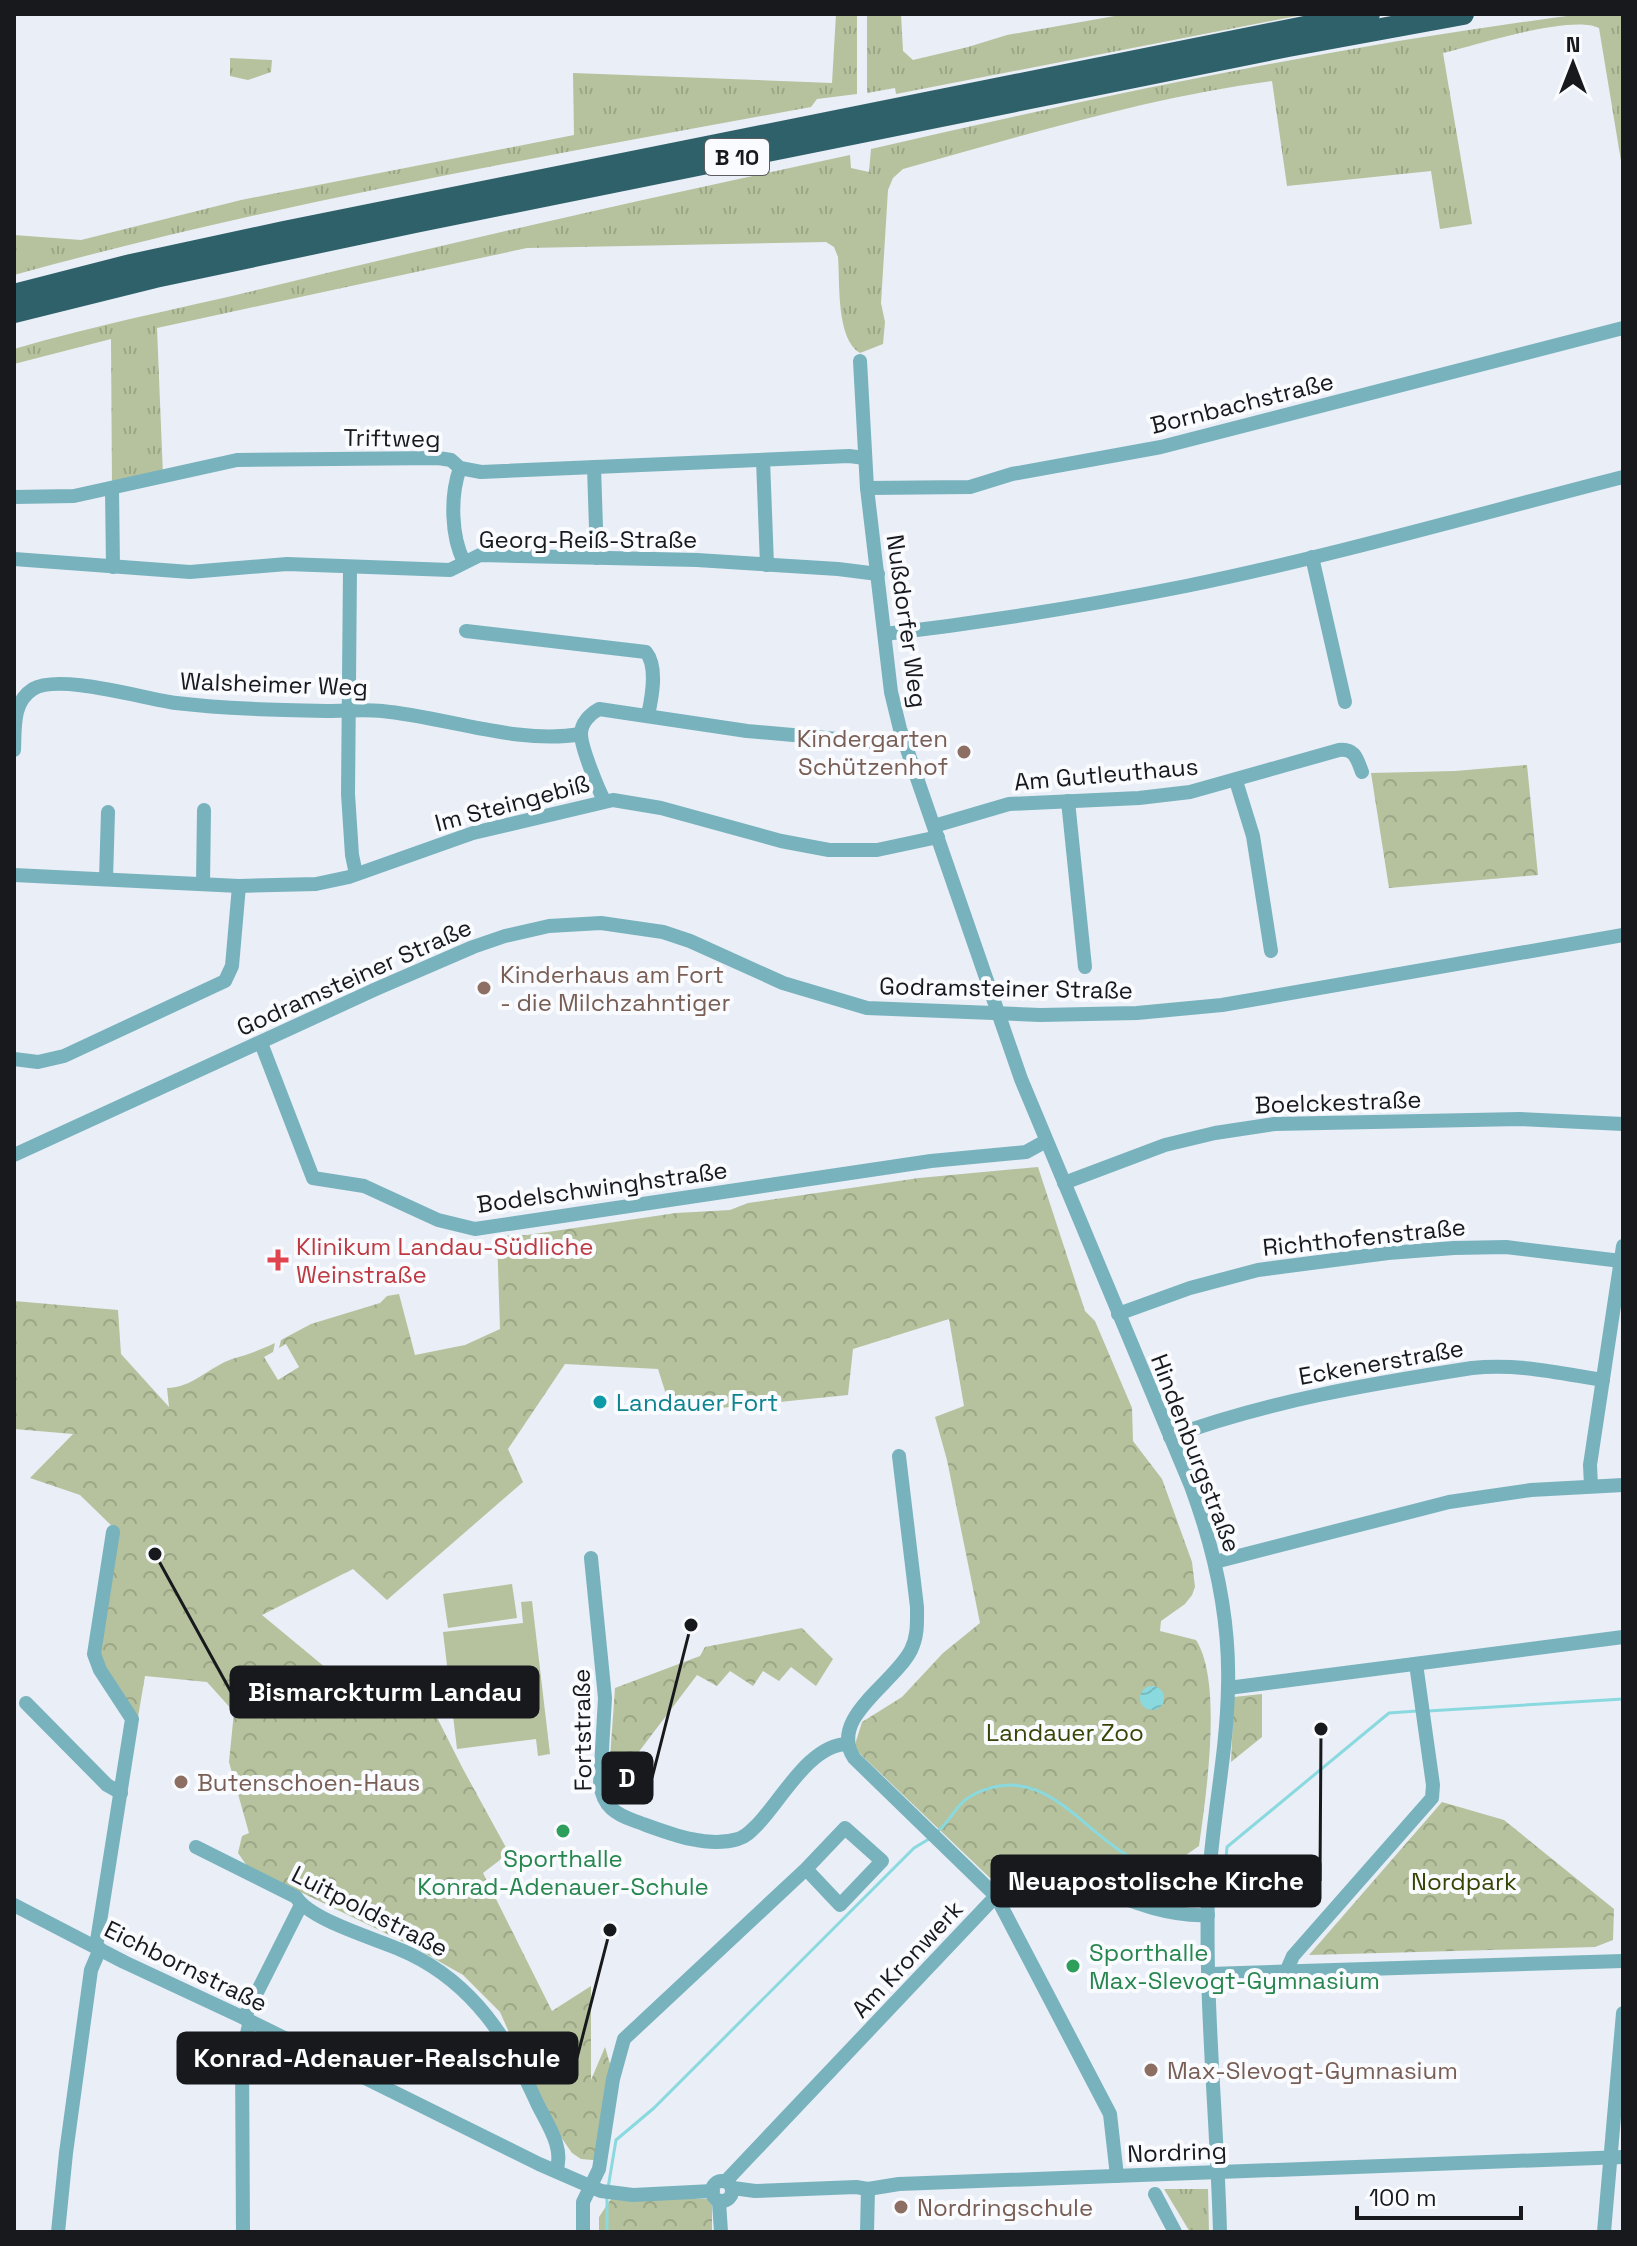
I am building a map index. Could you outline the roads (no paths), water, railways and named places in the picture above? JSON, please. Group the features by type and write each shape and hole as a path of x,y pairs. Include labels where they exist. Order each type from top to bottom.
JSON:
{"highway":[{"name":"B 10","path":"14,295 131,265 258,238 1369,14"},
{"name":"B 10","path":"14,312 140,280 415,222 1274,49 1463,14"}],"street":[{"name":"Bornbachstraße","path":"867,488 970,487 1002,476 1161,447 1623,328"},
{"name":"Nußdorfer Weg","path":"860,361 867,488 894,709 1000,1014"},
{"name":"Triftweg","path":"14,497 67,497 237,460 438,458 451,460 460,468 481,472 849,456 865,458"},
{"path":"763,460 767,565"},
{"path":"594,467 597,558"},
{"path":"460,468 454,487 456,544 464,562"},
{"path":"885,634 972,624 1187,586 1623,477"},
{"path":"112,488 113,567"},
{"name":"Georg-Reiß-Straße","path":"14,559 190,572 287,564 450,570 480,555 697,560 878,574"},
{"path":"1312,557 1345,702"},
{"path":"350,568 350,837 356,874"},
{"path":"466,631 646,652 652,666 648,715"},
{"name":"Walsheimer Weg","path":"14,750 20,702 33,689 47,685 99,689 195,705 348,710 411,715 533,735 553,737 581,734"},
{"path":"604,800 595,784 581,734 587,718 599,709 747,731 883,743 904,742"},
{"name":"Am Gutleuthaus","path":"936,831 1009,804 1174,795 1236,781 1347,749 1356,757 1362,772"},
{"path":"1236,781 1253,836 1271,951"},
{"name":"Im Steingebiß","path":"14,875 239,886 316,884 356,874 473,833 604,800 636,802 781,841 829,850 877,850 936,831"},
{"path":"1068,801 1085,967"},
{"path":"203,884 204,810"},
{"path":"106,879 108,812"},
{"path":"14,1059 38,1062 64,1056 225,981 232,966 239,886"},
{"name":"Godramsteiner Straße","path":"14,1155 376,989 491,940 536,928 582,923 663,932 783,983 853,1005 884,1010 1000,1014 1092,1014 1212,1007 1623,935"},
{"name":"Hindenburgstraße","path":"1000,1014 1017,1068 1046,1141 1205,1524 1215,1562 1227,1637 1228,1688 1208,1893 1220,2232"},
{"name":"Bodelschwinghstraße","path":"261,1043 312,1176 364,1186 438,1220 475,1229 931,1161 1016,1153 1034,1149 1046,1141"},
{"name":"Boelckestraße","path":"1064,1183 1165,1145 1274,1124 1520,1119 1623,1124"},
{"path":"1591,1486 1590,1465 1623,1246"},
{"name":"Richthofenstraße","path":"1118,1314 1190,1288 1258,1270 1400,1252 1506,1247 1621,1261"},
{"name":"Eckenerstraße","path":"1170,1437 1231,1415 1308,1396 1472,1368 1539,1369 1603,1380"},
{"path":"899,1456 917,1607 917,1632 911,1651 898,1669 851,1721 848,1744 854,1758 996,1896 1110,2114 1117,2176"},
{"path":"1215,1562 1449,1502 1502,1493 1623,1485"},
{"path":"58,2232 91,1970 98,1948 132,1719 100,1670 94,1654 113,1532"},
{"name":"Fortstraße","path":"591,1558 605,1698 600,1784 608,1807 619,1815 695,1839 738,1839 748,1834 820,1753 848,1744"},
{"path":"1228,1688 1623,1637"},
{"path":"1286,1972 1293,1956 1430,1802 1433,1785 1416,1664"},
{"path":"26,1703 107,1785 121,1793"},
{"path":"583,2232 583,2202 601,2190 599,2169 613,2079 624,2039 806,1869 845,1828 882,1861 840,1905 806,1869"},
{"name":"Luitpoldstraße","path":"196,1847 296,1897 301,1905 329,1920 431,1965 476,2002 504,2038 534,2095 559,2153 556,2171"},
{"name":"Am Kronwerk","path":"730,2184 996,1896 1022,1877 1044,1872 1057,1874 1165,1911 1208,1915"},
{"name":"Eichbornstraße","path":"14,1905 556,2171 601,2190 645,2195 716,2196"},
{"path":"243,2232 242,2054 247,2019 301,1905"},
{"path":"1210,1974 1623,1961"},
{"path":"1604,2232 1617,2157 1623,2013"},
{"name":"Nordring","path":"730,2184 755,2191 868,2189 899,2184 1617,2157"},
{"path":"721,2232 716,2196 728,2199 730,2184"},
{"path":"867,2232 868,2189"},
{"path":"1155,2194 1175,2232"}],"water":[{"path":"1152,1686 1161,1689 1164,1698 1161,1707 1152,1710 1143,1707 1140,1698 1143,1689"}],"waterway":[{"path":"1428,1711 1623,1699"},
{"path":"1213,1882 1224,1883 1227,1847 1389,1713 1417,1711"},
{"path":"938,1831 971,1796 996,1786 1019,1786 1040,1792 1059,1803 1135,1860 1170,1873 1206,1881"},
{"path":"608,2188 616,2140 654,2108 914,1848 929,1839"},
{"path":"607,2196 607,2232"}],"place":[{"name":"Kindergarten Schützenhof","path":"964,752"},
{"name":"Kinderhaus am Fort - die Milchzahntiger","path":"484,988"},
{"name":"Klinikum Landau-Südliche Weinstraße","path":"278,1260"},
{"name":"Landauer Fort","path":"600,1402"},
{"name":"Bismarckturm Landau","path":"155,1554"},
{"name":"D","path":"691,1625"},
{"name":"Neuapostolische Kirche","path":"1321,1729"},
{"name":"Butenschoen-Haus","path":"181,1782"},
{"name":"Sporthalle Konrad-Adenauer-Schule","path":"563,1831"},
{"name":"Konrad-Adenauer-Realschule","path":"610,1930"},
{"name":"Sporthalle Max-Slevogt-Gymnasium","path":"1073,1966"},
{"name":"Max-Slevogt-Gymnasium","path":"1151,2070"},
{"name":"Nordringschule","path":"901,2207"}],"park label":[{"name":"Landauer Zoo","path":"1065,1732"},
{"name":"Nordpark","path":"1464,1881"}]}
